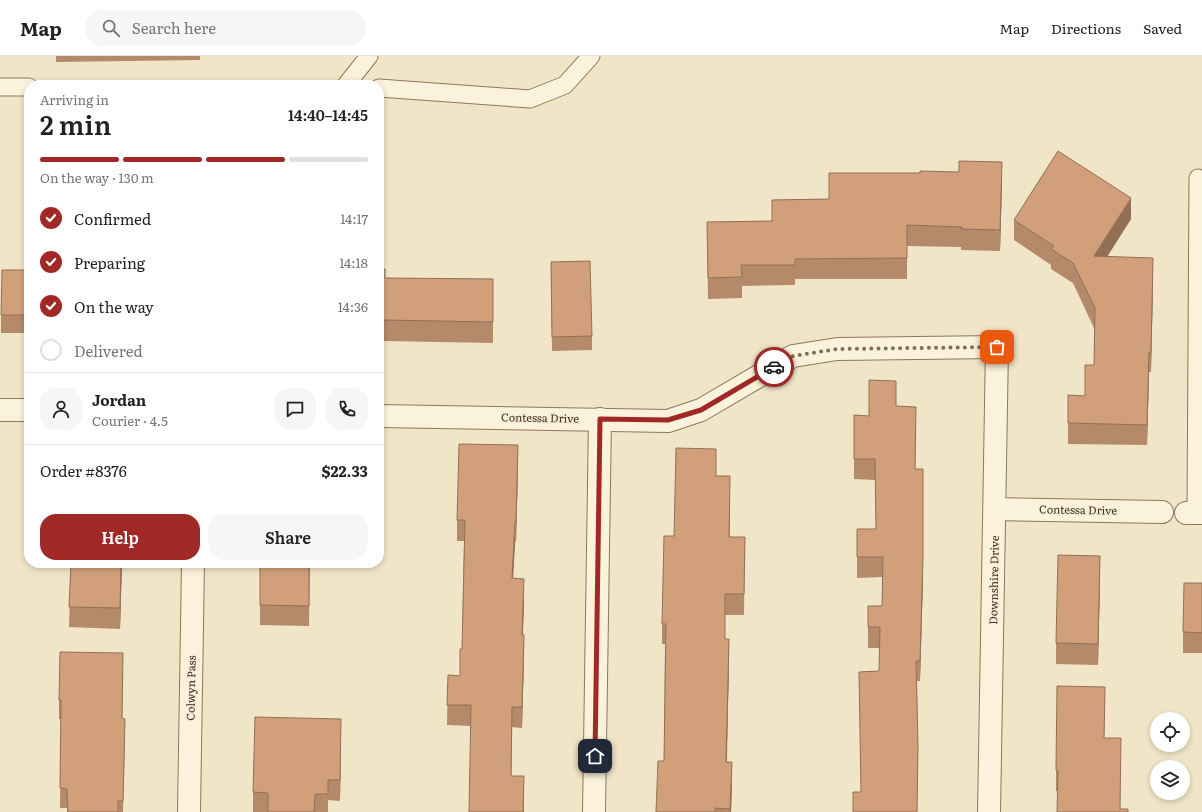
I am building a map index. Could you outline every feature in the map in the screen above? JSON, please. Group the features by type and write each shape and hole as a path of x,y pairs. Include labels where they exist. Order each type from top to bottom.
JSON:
{"street":[{"name":"Contessa Drive","path":"384,416 668,420 701,410 793,356 837,349 997,347"},
{"name":"Downshire Drive","path":"989,812 997,347"},
{"path":"0,410 24,410"},
{"path":"594,812 600,419"},
{"name":"Contessa Drive","path":"995,509 1162,512"},
{"name":"Colwyn Pass","path":"189,812 193,568"}],"lane":[{"path":"350,80 369,56"},
{"path":"384,88 530,99 565,85 591,56"},
{"path":"0,87 24,87"},
{"path":"1195,513 1198,178"}],"building":[{"path":"1058,151 1131,198 1094,256 1153,258 1151,352 1149,352 1147,425 1068,423 1068,395 1085,396 1085,365 1094,365 1095,308 1073,263 1051,249 1054,246 1014,220"},
{"path":"959,161 1002,162 1000,230 907,225 907,258 795,259 795,265 741,265 742,277 708,278 707,222 772,221 772,200 829,199 829,173 920,173 920,171 959,172"},
{"path":"590,261 592,336 552,337 551,262"},
{"path":"384,269 385,278 493,279 493,322 384,320"},
{"path":"2,270 24,270 24,315 1,315"},
{"path":"869,380 896,381 896,406 916,407 915,469 923,469 923,557 920,661 916,661 918,746 917,812 853,812 853,792 861,792 859,672 879,671 880,627 868,627 868,606 882,606 883,557 857,557 857,529 876,529 875,459 854,459 854,415 869,416"},
{"path":"459,444 518,445 516,522 512,578 524,579 522,635 524,635 522,707 512,707 511,776 524,776 523,812 469,812 471,705 447,705 448,675 460,676 460,649 462,649 465,520 457,520"},
{"path":"676,448 716,449 716,476 730,476 729,537 745,537 744,594 725,594 725,639 729,639 726,762 732,762 730,809 715,808 715,812 656,812 658,761 664,761 666,624 662,624 664,536 674,536"},
{"path":"1058,555 1100,556 1098,644 1056,643"},
{"path":"71,568 121,568 120,608 69,607"},
{"path":"260,568 309,568 309,606 260,605"},
{"path":"1184,583 1202,583 1202,633 1183,632"},
{"path":"60,652 123,653 122,718 125,719 123,801 118,801 118,812 68,812 67,789 60,788"},
{"path":"1057,686 1105,687 1104,738 1121,738 1120,809 1128,809 1128,812 1057,812"},
{"path":"255,717 341,719 340,780 328,780 328,794 315,794 314,812 268,812 268,793 253,792"}],"way so far":[{"path":"774,367 793,356 837,349 997,347"}],"route":[{"path":"595,756 600,419 668,420 701,410 774,367"}]}
